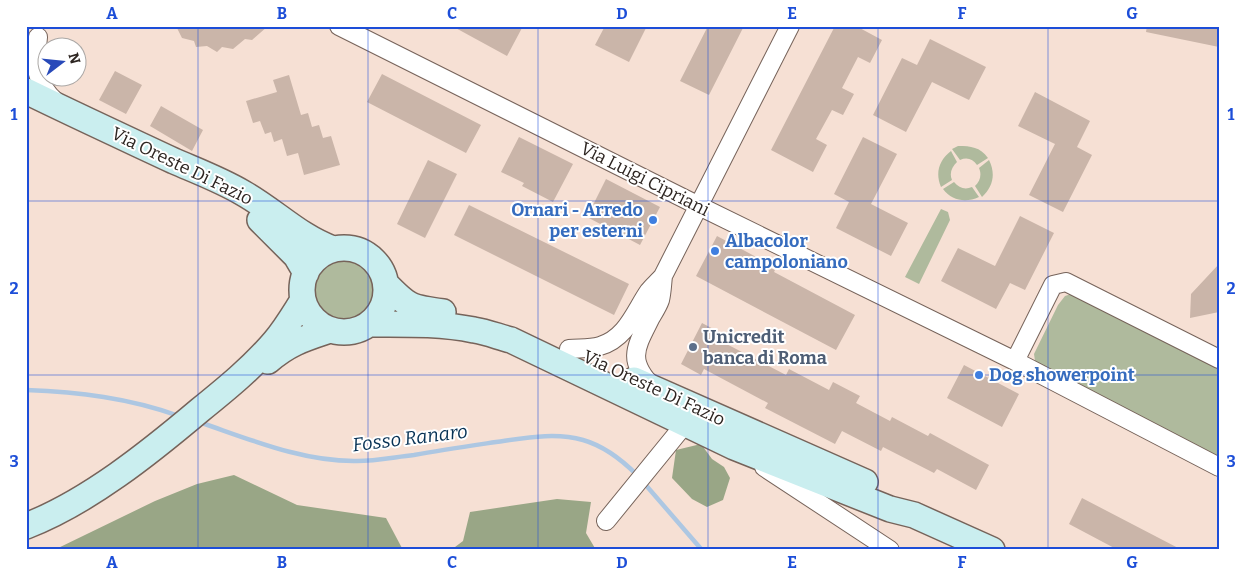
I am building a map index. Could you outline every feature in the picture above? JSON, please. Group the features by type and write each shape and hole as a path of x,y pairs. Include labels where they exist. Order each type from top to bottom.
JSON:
{"main road":[{"name":"Via Oreste Di Fazio","path":"26,91 242,192 274,212 299,233 333,249"},
{"name":"Via Oreste Di Fazio","path":"26,107 237,205 259,219 287,246 296,256 306,273"},
{"path":"348,248 359,250 377,263 383,273 387,295 384,306 378,316 361,330 340,333 330,330 316,322 303,300 302,289 306,273 316,258 333,249 348,248"},
{"name":"Via Oreste Di Fazio","path":"386,284 404,302 412,307 492,318 534,332 657,391 892,494 914,515"},
{"path":"26,526 43,520 104,484 158,445 245,372 274,342 303,300"},
{"name":"Via Oreste Di Fazio","path":"370,324 453,326 476,330 511,340 734,447 890,509 914,515 992,550"},
{"path":"245,372 267,362 283,348 330,330"}],"street":[{"name":"Via Luigi Cipriani","path":"339,26 1015,361 1219,467"},
{"path":"569,349 602,346 621,334 650,290 663,276 790,26"},
{"path":"26,55 41,32"},
{"path":"41,32 35,61 37,74 46,93 64,110"},
{"path":"657,391 643,376 636,359 640,339 660,301 663,276"},
{"path":"1015,361 1053,285 1066,282 1219,359"},
{"path":"606,521 684,424"},
{"path":"734,447 890,550"}],"green space":[{"path":"958,146 975,148 982,151 988,158 977,165 970,159 960,160 952,149"},
{"path":"951,151 957,162 952,170 952,180 941,187 938,177 939,167"},
{"path":"989,160 993,175 989,189 982,197 975,186 980,178 979,168"},
{"path":"954,182 962,188 972,187 979,197 959,200 951,196 943,189"},
{"path":"941,209 948,212 950,220 919,284 905,277"},
{"path":"344,257 356,260 367,267 374,278 377,290 374,302 367,313 356,320 344,323 332,320 321,313 314,302 311,290 314,278 321,267 332,260"},
{"path":"1071,294 1219,369 1219,458 1040,368 1035,361 1034,354 1058,305 1065,296"},
{"path":"701,444 712,459 724,467 730,478 723,500 707,507 692,499 672,478 676,450"},
{"path":"234,475 297,505 386,518 403,550 54,550 155,501 197,484"},
{"path":"557,499 591,502 586,533 596,550 451,550 463,541 470,512"}],"building":[{"path":"176,26 268,26 252,40 245,39 233,49 222,47 217,52 207,46 196,47 194,41 182,38"},
{"path":"452,26 523,26 507,56"},
{"path":"605,26 647,26 629,62 595,45"},
{"path":"708,26 744,26 709,95 680,81"},
{"path":"835,26 856,26 882,40 870,63 858,57 842,88 854,94 843,115 832,110 816,139 827,145 813,172 771,150"},
{"path":"1147,26 1219,26 1219,47 1146,32"},
{"path":"930,39 986,67 969,100 932,82 906,132 873,115 902,58 917,65"},
{"path":"115,71 142,85 126,114 99,100"},
{"path":"382,74 481,125 466,153 367,102"},
{"path":"289,75 301,115 308,113 312,127 319,125 323,138 331,136 340,165 304,175 298,153 287,156 282,139 274,142 271,132 265,134 260,121 253,123 246,101 277,92 273,80"},
{"path":"1035,92 1090,121 1077,147 1092,155 1063,212 1029,195 1055,144 1018,126"},
{"path":"161,106 203,130 192,151 150,126"},
{"path":"519,137 573,164 553,202 522,186 524,183 501,172"},
{"path":"863,137 897,154 871,204 908,223 891,256 836,228 849,202 834,194"},
{"path":"428,160 457,174 425,238 397,224"},
{"path":"606,179 660,207 640,245 587,217"},
{"path":"469,205 629,284 614,315 454,235"},
{"path":"1020,216 1054,233 1025,290 1010,283 996,309 941,281 958,248 995,266"},
{"path":"717,236 760,259 758,262 775,270 774,272 855,315 836,350 696,276"},
{"path":"1219,264 1219,312 1190,318 1191,294"},
{"path":"702,323 719,332 715,338 786,375 789,369 829,390 833,382 860,396 856,403 890,421 892,417 928,436 930,433 989,465 976,490 937,469 934,473 883,447 881,451 842,431 835,444 765,408 768,403 704,369 701,375 681,364"},
{"path":"964,365 1019,394 1002,427 947,398"},
{"path":"1082,498 1182,550 1118,550 1069,524"}],"waterway":[{"name":"Fosso Ranaro","path":"26,390 65,392 123,400 179,416"},
{"name":"Fosso Ranaro","path":"199,422 296,454 317,458 357,461 378,460 529,438 562,436 583,440 605,450 619,459 637,475"},
{"name":"Fosso Ranaro","path":"644,483 702,550"}],"place":[{"name":"Ornari - Arredo per esterni","path":"653,220"},
{"name":"Albacolor campoloniano","path":"715,251"},
{"name":"Unicredit banca di Roma","path":"693,347"},
{"name":"Dog showerpoint","path":"979,375"}]}
